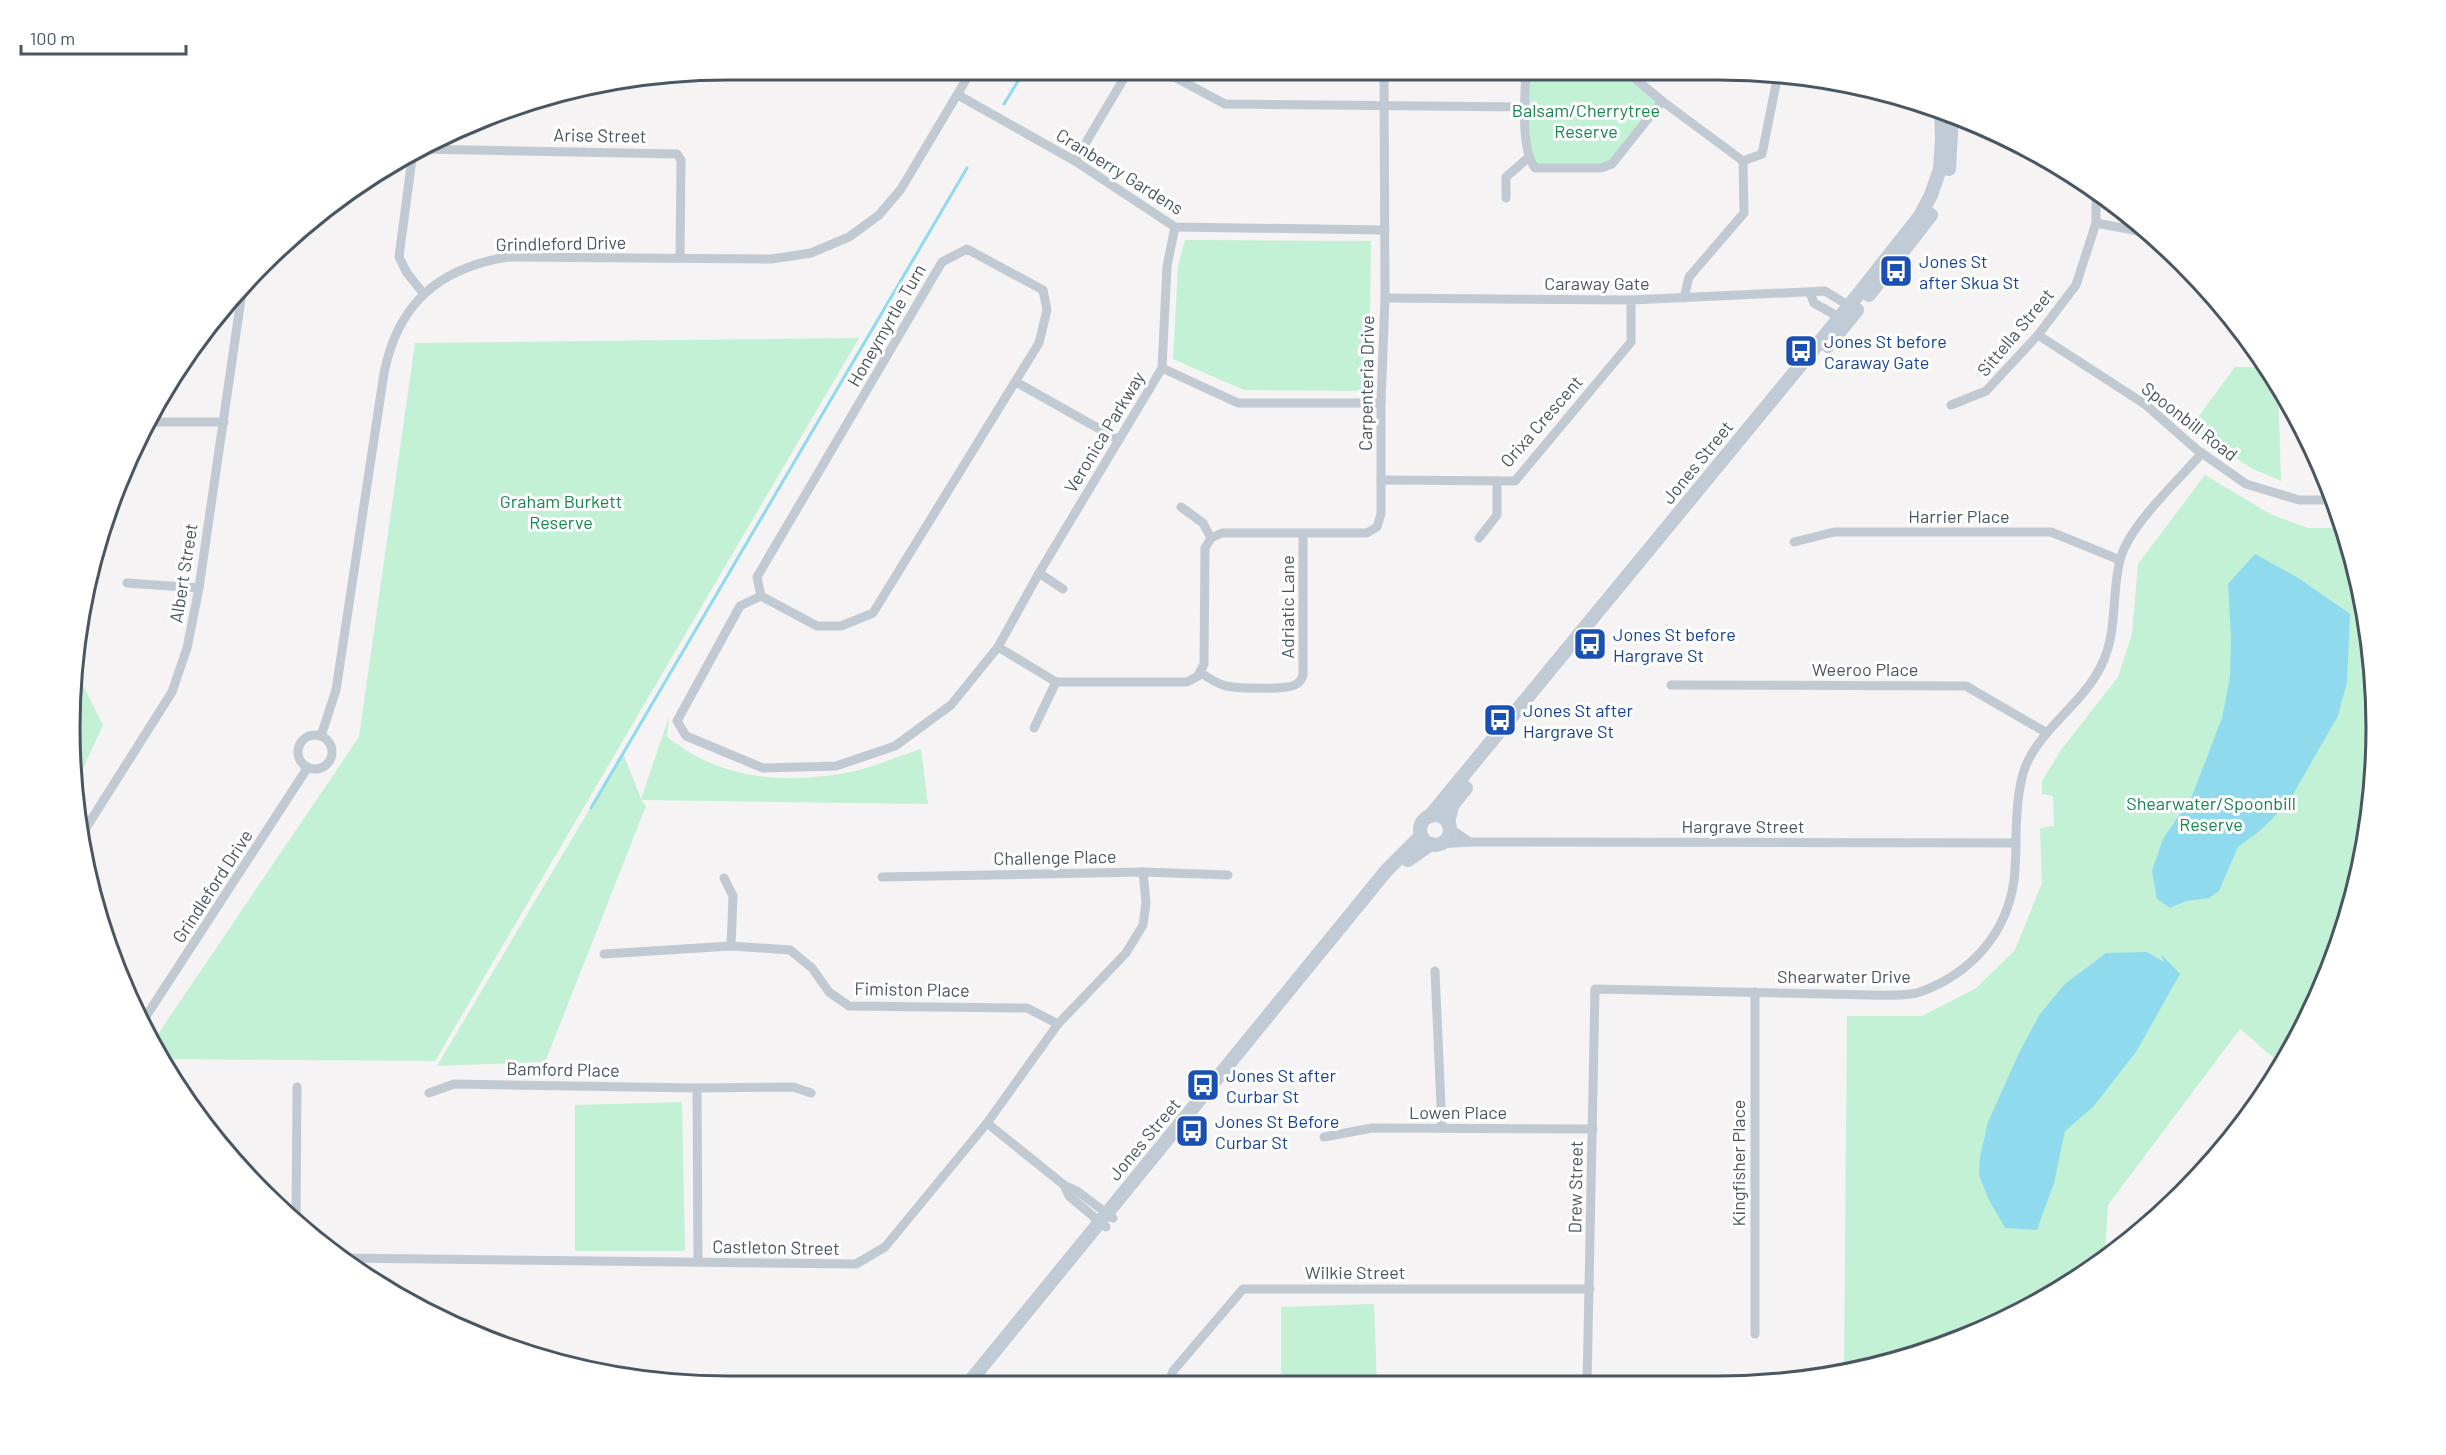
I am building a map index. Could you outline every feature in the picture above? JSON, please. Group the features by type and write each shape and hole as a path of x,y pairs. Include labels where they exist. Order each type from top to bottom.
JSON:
{"street":[{"name":"Grindleford Drive","path":"321,736 336,690 388,352 409,309 442,279 463,268 508,257 771,259 811,253 849,237 879,215 901,189 967,79"},
{"path":"1075,161 1123,79"},
{"path":"1178,79 1225,104 1525,107"},
{"name":"Carpenteria Drive","path":"1211,537 1222,533 1367,533 1377,527 1381,514 1381,403 1385,298 1384,79"},
{"path":"1526,79 1528,158 1535,168 1601,168 1612,164 1662,101"},
{"path":"1636,79 1743,161"},
{"path":"1743,161 1762,154 1776,82"},
{"name":"Cranberry Gardens","path":"958,95 1075,161 1175,227 1385,230"},
{"name":"Jones Street","path":"973,1376 1402,867 1430,842 1448,836 1449,814 1457,799 1848,314 1926,207 1940,170 1941,120"},
{"name":"Jones Street","path":"1430,842 1420,826 1426,818 1920,231 1935,206 1949,168 1952,123"},
{"name":"Arise Street","path":"435,149 677,154 681,160 680,258"},
{"path":"1506,198 1506,177 1528,158"},
{"path":"412,161 399,257 407,273 424,294"},
{"path":"1684,298 1689,276 1744,213 1743,161"},
{"name":"Sittella Street","path":"1951,405 1986,391 2038,335 2076,285 2096,222 2096,201"},
{"path":"2096,222 2134,230"},
{"name":"Veronica Parkway","path":"761,596 740,606 677,721 686,736 763,768 836,766 895,746 951,705 998,648 1039,573 1162,368 1167,266 1175,227"},
{"name":"Honeymyrtle Turn","path":"967,249 1043,290 1047,310 1039,343 1016,382 873,613 841,626 817,626 761,596 757,577 942,262 967,249"},
{"name":"Caraway Gate","path":"1385,298 1631,300 1825,291 1848,314"},
{"path":"1810,292 1814,303 1848,314"},
{"name":"Albert Street","path":"88,827 172,692 187,648 199,588 241,299"},
{"name":"Orixa Crescent","path":"1381,480 1515,481 1631,342 1631,300"},
{"name":"Spoonbill Road","path":"2038,335 2146,405 2202,453 2246,484 2299,500 2325,500"},
{"path":"1162,368 1238,403 1381,403"},
{"path":"1016,382 1119,440"},
{"path":"156,422 224,422"},
{"name":"Shearwater Drive","path":"1595,989 1917,993 1948,980 1962,971 1992,942 2008,911 2014,880 2022,780 2026,764 2047,733 2077,700 2101,666 2112,639 2120,560 2131,535 2202,453"},
{"path":"1479,537 1497,515 1497,481"},
{"path":"998,648 1056,682 1187,682 1200,672 1204,664 1204,548 1211,537 1203,523 1181,507"},
{"name":"Harrier Place","path":"1794,542 1834,532 2051,532 2120,560"},
{"name":"Adriatic Lane","path":"1200,672 1226,686 1290,687 1299,683 1303,675 1303,534"},
{"path":"1039,573 1063,589"},
{"path":"127,583 199,588"},
{"path":"1034,728 1056,682"},
{"name":"Weeroo Place","path":"1671,685 1966,686 2047,733"},
{"path":"321,736 330,742 333,756 323,768 317,770 308,768 301,762 299,747 307,737 321,736"},
{"name":"Grindleford Drive","path":"147,1015 308,768"},
{"path":"1430,816 1440,816 1470,842"},
{"name":"Hargrave Street","path":"1430,842 2016,843"},
{"name":"Challenge Place","path":"882,877 1143,872 1228,875"},
{"name":"Castleton Street","path":"356,1258 856,1264 885,1247 987,1123 1058,1024 1126,953 1143,925 1146,902 1143,872"},
{"path":"724,878 733,896 731,946"},
{"name":"Fimiston Place","path":"604,954 731,946 790,950 812,968 829,992 849,1006 1027,1008 1058,1024"},
{"path":"1435,971 1442,1128"},
{"name":"Drew Street","path":"1587,1376 1595,989"},
{"name":"Kingfisher Place","path":"1755,992 1755,1334"},
{"name":"Bamford Place","path":"429,1092 454,1084 697,1088 793,1087 811,1092"},
{"path":"296,1211 297,1087"},
{"path":"697,1088 698,1262"},
{"path":"987,1123 1064,1185 1069,1196 1106,1220"},
{"name":"Lowen Place","path":"1324,1137 1372,1128 1593,1129"},
{"name":"Jones Street","path":"984,1376 1106,1220"},
{"name":"Wilkie Street","path":"1171,1376 1242,1288 1590,1288"}],"green space":[{"name":"Balsam/Cherrytree Reserve","path":"1526,79 1636,79 1662,101 1612,164 1535,168 1528,158"},
{"path":"1185,240 1371,241 1369,391 1244,390 1173,359 1178,266"},
{"name":"Graham Burkett Reserve","path":"859,338 435,1061 170,1059 157,1035 359,737 415,343"},
{"path":"2235,367 2257,367 2279,402 2281,481 2251,468 2190,428"},
{"name":"Shearwater/Spoonbill Reserve","path":"2205,475 2272,515 2309,528 2335,528 2354,601 2361,643 2366,728 2361,812 2354,854 2332,936 2300,1014 2275,1059 2240,1029 2108,1205 2105,1247 2042,1289 2005,1309 1927,1341 1844,1363 1847,1016 1922,1016 1975,989 2015,950 2042,883 2040,828 2054,826 2053,796 2042,794 2042,781 2061,750 2118,677 2132,634 2138,564"},
{"path":"81,682 103,725 81,772"},
{"path":"669,717 667,737 682,748 716,765 773,778 812,777 851,772 921,749 928,804 641,800 646,806 545,1062 437,1066 623,753 641,799"},
{"path":"682,1102 685,1251 575,1251 575,1105"},
{"path":"1374,1304 1377,1376 1281,1376 1281,1307"}],"water":[{"path":"2255,554 2300,579 2350,614 2347,682 2338,716 2288,803 2262,829 2238,847 2219,891 2209,898 2186,901 2170,908 2157,899 2152,871 2163,839 2192,796 2222,718 2230,677 2231,638 2228,584"},
{"path":"2147,952 2164,962 2161,954 2180,974 2136,1052 2093,1107 2065,1131 2054,1183 2037,1230 2005,1228 1989,1200 1979,1175 1980,1157 1988,1122 2020,1051 2040,1014 2065,984 2106,953"}],"waterway":[{"path":"1004,104 1019,79"},
{"path":"591,808 967,168"}],"place":[{"name":"Jones St after Skua St","path":"1896,271"},
{"name":"Jones St before Caraway Gate","path":"1801,351"},
{"name":"Jones St before Hargrave St","path":"1590,644"},
{"name":"Jones St after Hargrave St","path":"1500,720"},
{"name":"Jones St after Curbar St","path":"1203,1085"},
{"name":"Jones St Before Curbar St","path":"1192,1131"}]}
